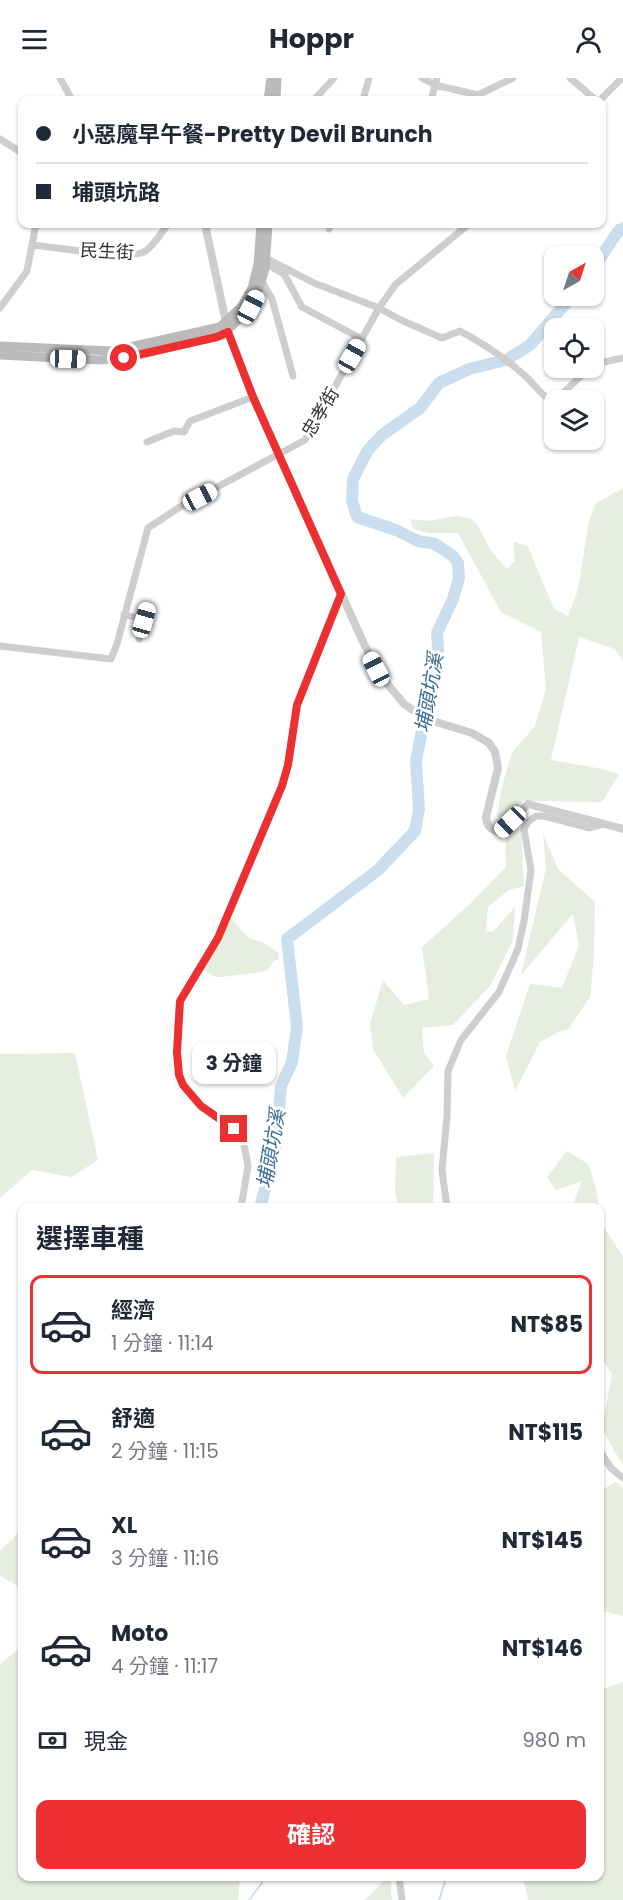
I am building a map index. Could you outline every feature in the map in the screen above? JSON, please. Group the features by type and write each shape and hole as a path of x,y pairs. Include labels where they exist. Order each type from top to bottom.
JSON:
{"main road":[{"path":"269,96 271,78"},
{"path":"276,96 278,78"},
{"path":"259,279 261,228"},
{"path":"0,355 111,359 217,337 251,307 266,261 268,228"},
{"path":"0,346 112,351 226,327"}],"street":[{"path":"60,78 72,96"},
{"path":"318,96 334,78"},
{"path":"364,96 369,78"},
{"path":"422,78 478,95 513,78"},
{"path":"570,78 593,96"},
{"path":"602,96 622,78"},
{"path":"432,96 436,81"},
{"path":"0,139 18,150"},
{"path":"0,308 27,271 35,228"},
{"name":"民生街","path":"33,245 125,255 143,254 165,228"},
{"path":"206,228 226,327 253,397 341,594 380,675 404,704 417,713 482,738 489,743 495,752 498,768 486,817 487,824 492,830 500,832 528,804 623,829"},
{"name":"忠孝街","path":"0,646 111,659 148,528 180,507 305,440 379,308 396,284 464,228"},
{"path":"266,261 314,283 379,308 442,338 460,331 512,365 544,396"},
{"path":"266,261 284,274 302,307 362,339"},
{"path":"259,279 272,299 293,376"},
{"path":"604,362 623,358"},
{"path":"567,390 579,378"},
{"path":"147,442 174,431 184,432 190,421 253,397"},
{"path":"242,1203 248,1166 243,1139 234,1129 201,1106 183,1085 179,1075 177,1052 180,1001 218,938 282,786 288,765 297,705 341,594"},
{"path":"139,639 148,606"},
{"path":"124,615 144,620"},
{"path":"446,1203 442,1170 448,1071 461,1040 499,992 519,949 531,870 524,829 528,822 536,816 551,817 590,828 605,824"},
{"path":"604,1457 611,1468 623,1478"},
{"path":"400,1881 402,1900"}],"green space":[{"path":"623,488 623,661 615,649 579,637 551,760 619,774 602,802 523,801 508,817 497,817 502,786 512,753 535,726 546,689 541,632 501,612 458,533 429,533 413,529 410,519 427,521 458,516 471,519 477,524 491,551 507,569 515,561 513,541 528,547 554,609 568,616 578,590 589,520 596,503"},
{"path":"521,828 524,886 509,890 488,907 486,931 493,932 515,907 513,940 490,986 453,1025 422,1028 424,1053 434,1066 403,1098 373,1049 370,1024 383,980 404,1005 429,999 422,947 471,903 506,867 505,832"},
{"path":"543,834 558,869 595,902 590,997 568,1029 540,1042 515,1091 506,1056 530,984 562,988 579,945 573,914 521,975 546,868"},
{"path":"231,919 250,939 262,942 278,952 279,959 274,961 267,971 216,977 202,969 228,920"},
{"path":"75,1053 98,1160 71,1177 32,1170 0,1198 0,1054"},
{"path":"567,1151 588,1164 598,1203 574,1203 582,1181 556,1190 547,1177"},
{"path":"434,1153 433,1203 398,1203 395,1193 396,1157"},
{"path":"604,1227 623,1257 623,1466 604,1432 604,1417 612,1374 604,1362"},
{"path":"616,1482 623,1488 623,1616 604,1611 604,1489"},
{"path":"18,1534 18,1586 0,1576 0,1551"},
{"path":"18,1649 18,1881 240,1881 238,1900 0,1900 0,1664"},
{"path":"623,1682 623,1900 528,1900 524,1881 604,1881 604,1689"},
{"path":"384,1881 390,1881 392,1900 365,1900"}],"waterway":[{"name":"埔頭坑溪","path":"604,252 619,230 623,228"},
{"name":"埔頭坑溪","path":"261,1203 276,1145 281,1086 292,1062 297,1027 287,939 378,870 415,831 419,810 416,761 438,650 437,633 453,599 459,578 458,563 453,556 435,544 418,541 396,530 357,517 352,501 353,479 368,450 382,435 420,408 439,383 469,369 506,360 530,345 563,306"},
{"path":"249,1900 262,1881"},
{"name":"埔頭坑溪","path":"439,1900 445,1881"}],"route":[{"path":"124,358 217,337 228,332 253,397 341,594 297,705 288,765 264,832 218,938 180,1001 177,1052 179,1075 183,1085 201,1106 234,1129"}]}
